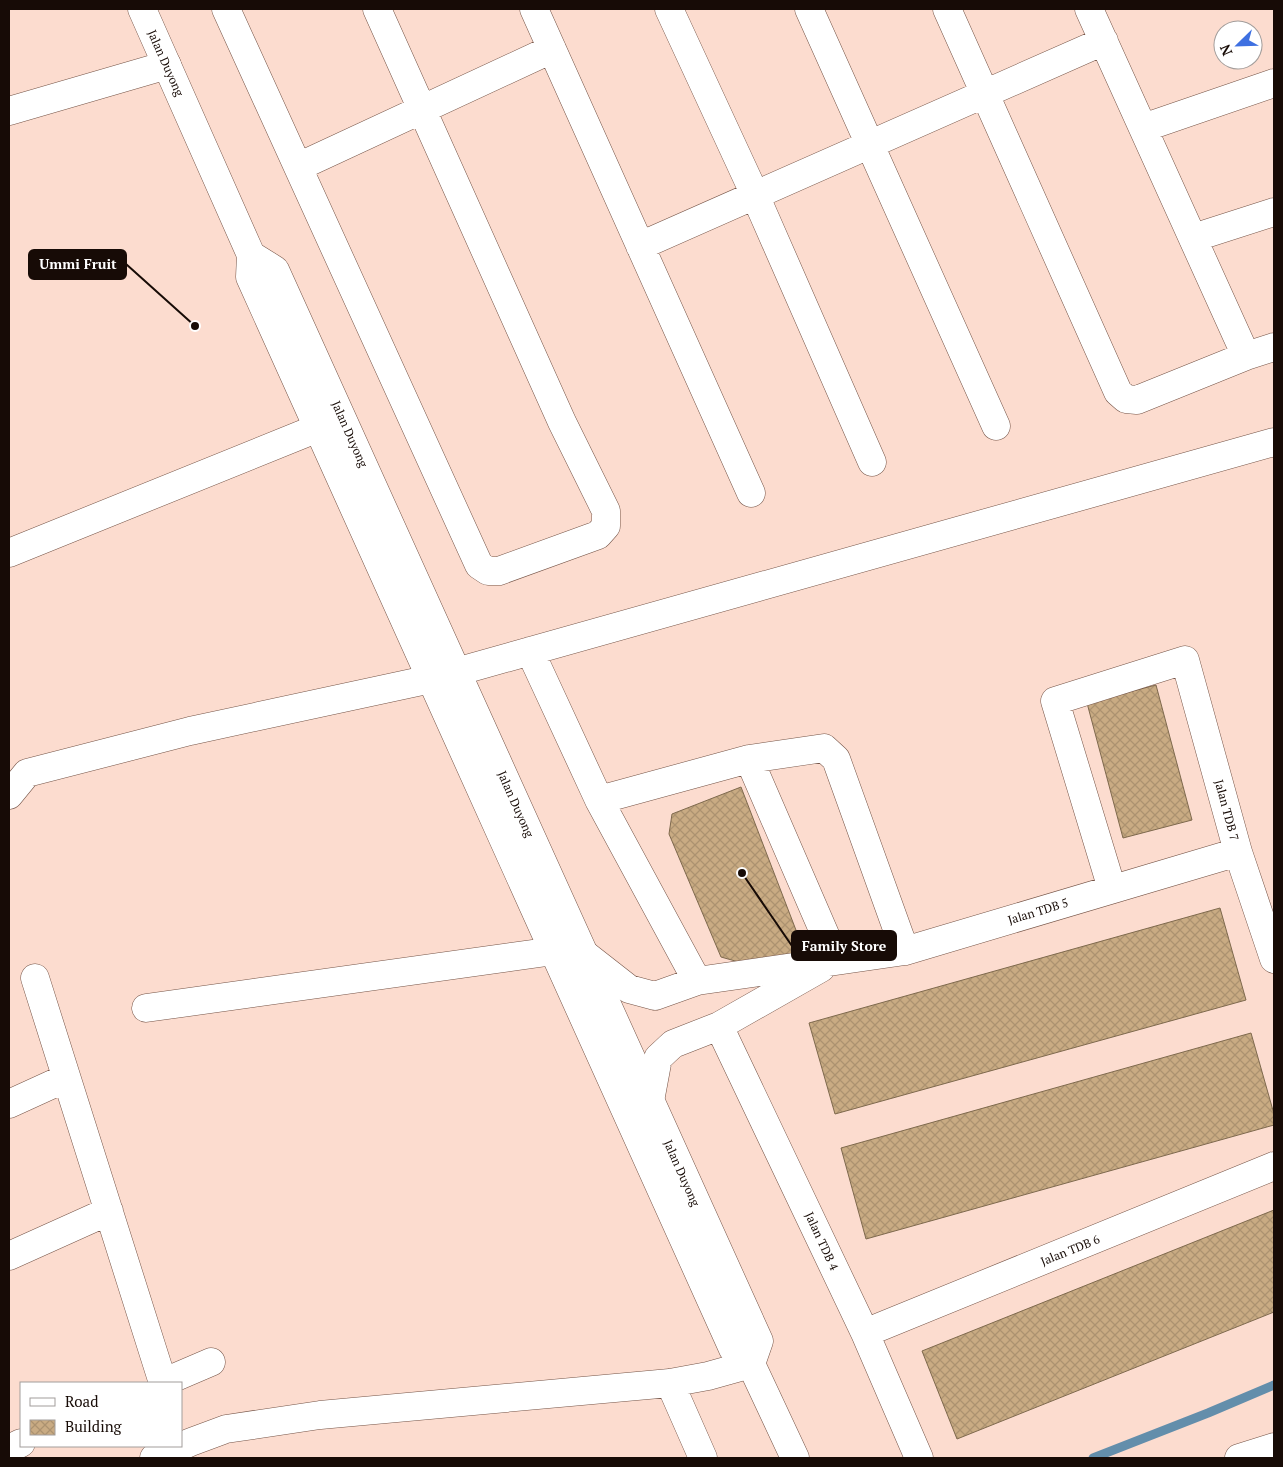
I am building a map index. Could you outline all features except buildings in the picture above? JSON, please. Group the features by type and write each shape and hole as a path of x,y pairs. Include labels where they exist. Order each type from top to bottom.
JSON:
{"street":[{"name":"Jalan Duyong","path":"142,9 251,255 250,277 733,1349 751,1364 794,1458"},
{"path":"226,9 479,565 488,571 499,571 598,535 606,526 606,511 562,422 377,9"},
{"path":"534,9 751,494"},
{"path":"669,9 755,195 872,462"},
{"path":"809,9 996,426"},
{"path":"947,9 1118,392 1126,399 1137,400 1246,356 1274,347"},
{"path":"1089,9 1246,356"},
{"path":"640,246 1104,41"},
{"path":"298,167 552,49"},
{"path":"9,110 167,65"},
{"path":"1143,128 1274,84"},
{"path":"1193,238 1274,212"},
{"name":"Jalan Duyong","path":"251,255 275,270 759,1341 751,1364"},
{"path":"9,553 318,428"},
{"path":"9,795 27,773 190,731 431,679 1274,442"},
{"path":"530,651 599,800 697,981"},
{"name":"Jalan TDB 7","path":"1112,889 1055,701 1185,660 1238,852 1274,959"},
{"path":"599,800 749,759 824,748 836,759 905,951"},
{"path":"650,1100 658,1058 673,1044 719,1026 836,960 749,759"},
{"name":"Jalan TDB 5","path":"583,953 629,990 655,996 697,981 905,951 1238,852"},
{"path":"146,1008 554,951"},
{"path":"34,978 162,1382"},
{"name":"Jalan TDB 4","path":"719,1026 865,1333 919,1458"},
{"path":"9,1104 66,1078"},
{"name":"Jalan TDB 6","path":"865,1333 1274,1166"},
{"path":"9,1256 109,1212"},
{"path":"164,1382 211,1362"},
{"path":"182,1446 226,1429 320,1415 670,1383 708,1376 751,1364"},
{"path":"670,1383 703,1458"},
{"path":"154,1458 179,1447"},
{"path":"1239,1458 1274,1447"}],"waterway":[{"path":"1093,1458 1274,1385"}],"place":[{"name":"Ummi Fruit","path":"195,326"},
{"name":"Family Store","path":"742,873"}]}
